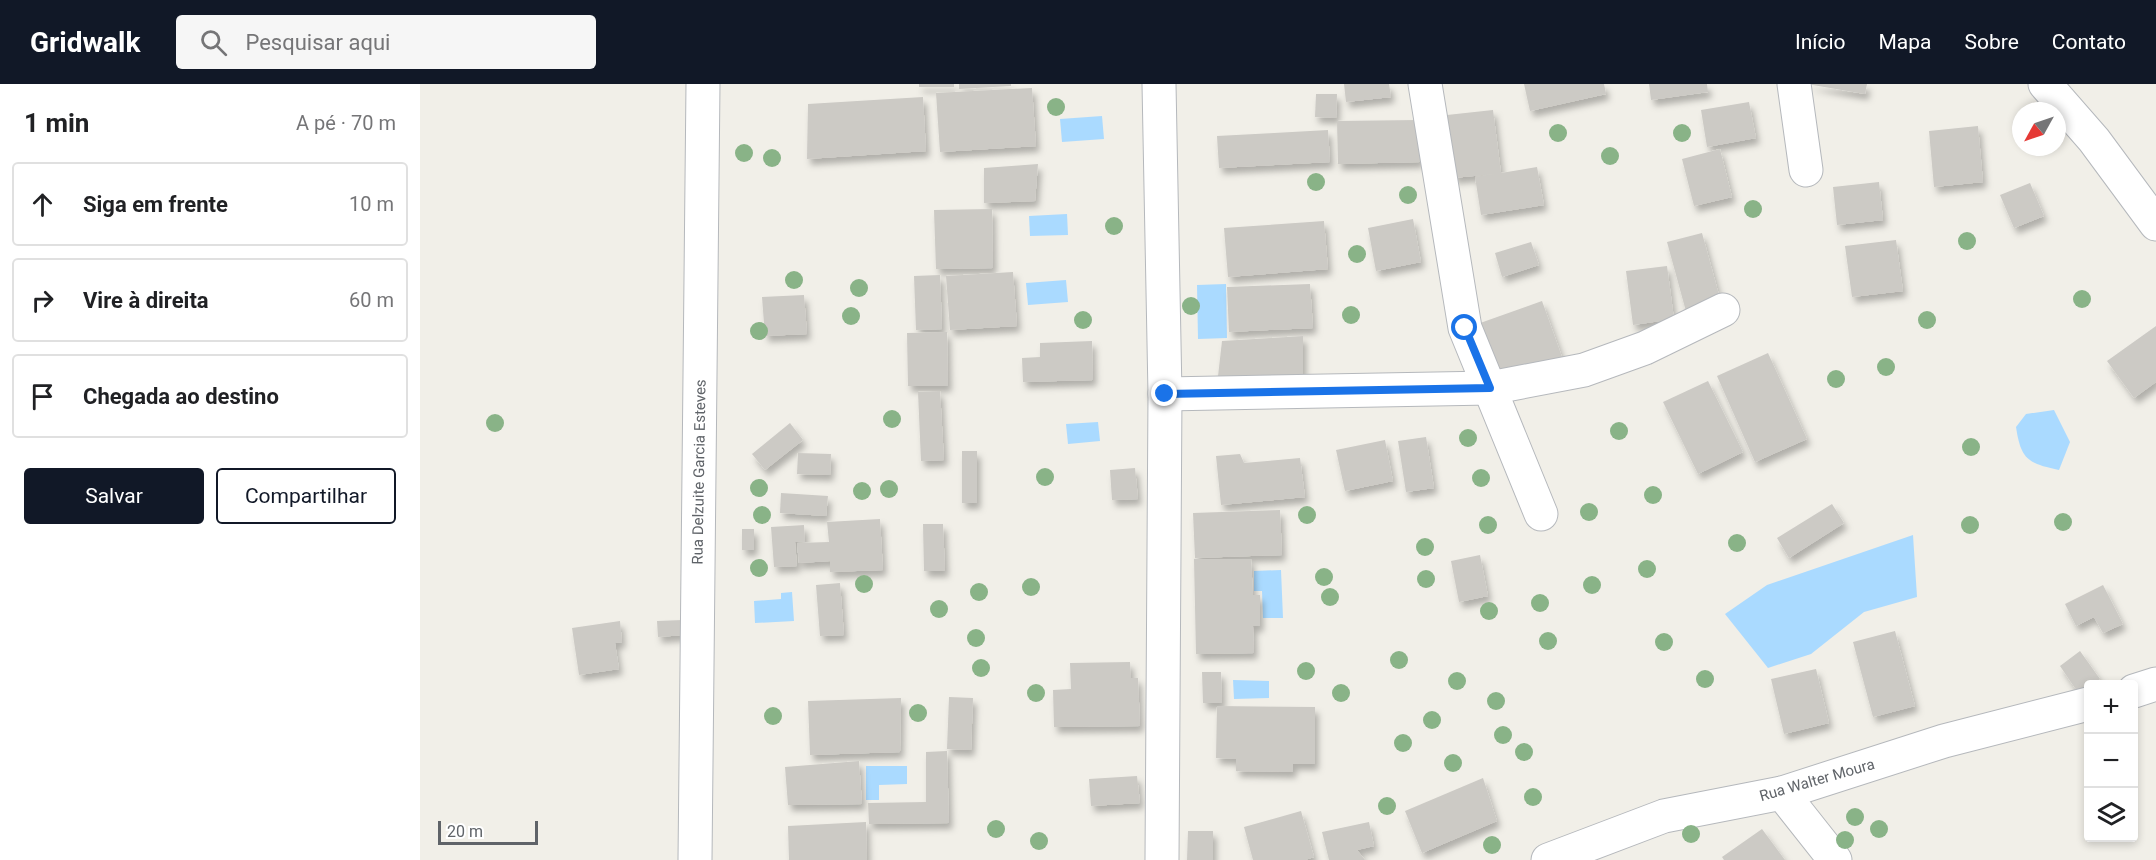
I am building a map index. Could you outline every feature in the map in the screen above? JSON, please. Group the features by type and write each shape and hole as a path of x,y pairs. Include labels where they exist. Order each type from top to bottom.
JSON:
{"street":[{"name":"Rua Delzuite Garcia Esteves","path":"695,860 704,84"},
{"path":"1159,84 1165,394 1162,860"},
{"path":"1425,84 1465,328 1541,514"},
{"path":"1794,84 1806,170"},
{"path":"2045,84 2094,140 2156,224"},
{"path":"1165,394 1490,388 1584,370 1645,348 1723,310"},
{"path":"2138,690 2156,684"},
{"name":"Rua Walter Moura","path":"1548,860 1664,816 1782,793 1944,741 2084,705"},
{"path":"1782,793 1835,860"}],"water":[{"path":"1102,116 1104,139 1062,142 1060,119"},
{"path":"1067,214 1068,235 1030,236 1029,216"},
{"path":"1066,280 1068,302 1028,305 1026,283"},
{"path":"1226,284 1227,338 1198,339 1197,285"},
{"path":"2054,410 2070,442 2059,470 2040,465 2028,458 2020,447 2016,427 2026,414"},
{"path":"1098,422 1100,441 1068,444 1066,424"},
{"path":"1913,535 1917,597 1864,612 1811,654 1768,668 1725,614 1767,585"},
{"path":"1281,570 1283,618 1263,618 1262,591 1254,591 1254,571"},
{"path":"792,592 794,621 755,623 754,601 781,599 781,593"},
{"path":"1233,680 1269,681 1269,698 1234,699"},
{"path":"866,766 907,766 907,784 879,785 879,800 866,800"}],"building":[{"path":"919,84 954,84 954,87 919,87"},
{"path":"959,84 1011,84 1011,86 959,89"},
{"path":"1344,84 1389,84 1391,97 1346,102"},
{"path":"1524,84 1604,84 1606,94 1530,111"},
{"path":"1649,84 1707,84 1708,92 1651,100"},
{"path":"1807,84 1867,84 1865,94"},
{"path":"1032,88 1036,146 940,152 936,93"},
{"path":"1316,94 1337,94 1336,118 1315,117"},
{"path":"923,97 926,151 807,159 808,104"},
{"path":"1749,102 1756,138 1707,147 1701,110"},
{"path":"1493,110 1501,173 1537,167 1544,205 1481,215 1475,177 1494,174 1453,178 1447,115"},
{"path":"1418,120 1420,162 1338,164 1337,121"},
{"path":"1978,126 1983,182 1934,187 1929,131"},
{"path":"1328,130 1330,162 1219,168 1217,136"},
{"path":"1720,149 1732,197 1694,206 1682,159"},
{"path":"1038,164 1035,201 984,203 984,168"},
{"path":"1879,182 1883,220 1837,225 1833,187"},
{"path":"2030,183 2044,216 2014,228 2000,195"},
{"path":"992,209 993,268 936,269 934,210"},
{"path":"1413,219 1421,262 1376,271 1368,228"},
{"path":"1324,221 1328,269 1228,277 1224,228"},
{"path":"1702,233 1722,306 1687,315 1667,242"},
{"path":"1896,240 1903,291 1852,297 1845,246"},
{"path":"1531,242 1539,265 1502,277 1495,253"},
{"path":"1667,266 1674,319 1633,325 1626,271"},
{"path":"1013,272 1017,326 950,330 946,276"},
{"path":"940,275 942,329 916,330 914,276"},
{"path":"1310,284 1313,328 1229,332 1227,287"},
{"path":"804,295 807,334 765,336 762,297"},
{"path":"1542,301 1562,357 1489,383 1469,327"},
{"path":"2156,326 2156,382 2134,398 2107,361"},
{"path":"947,332 948,386 908,386 907,333"},
{"path":"1303,336 1303,386 1217,385 1222,341"},
{"path":"1092,341 1093,380 1023,382 1022,358 1040,357 1040,343"},
{"path":"1768,353 1807,439 1755,462 1717,376"},
{"path":"1708,381 1743,452 1698,474 1663,402"},
{"path":"940,391 944,460 921,461 918,392"},
{"path":"790,423 803,440 765,470 752,454"},
{"path":"1426,437 1434,488 1406,492 1398,441"},
{"path":"1385,440 1393,481 1345,491 1336,450"},
{"path":"962,451 977,451 977,503 962,503"},
{"path":"798,453 831,454 830,475 797,474"},
{"path":"1240,454 1244,463 1300,458 1305,497 1221,505 1216,456"},
{"path":"1135,468 1138,499 1112,500 1110,470"},
{"path":"781,493 828,496 826,516 780,513"},
{"path":"1832,504 1844,523 1789,558 1777,538"},
{"path":"1280,510 1282,555 1195,558 1193,513"},
{"path":"880,519 883,570 830,572 830,561 799,563 797,543 829,542 827,522"},
{"path":"923,524 943,524 945,571 924,571"},
{"path":"804,525 805,541 795,542 797,566 774,567 771,527"},
{"path":"742,529 754,529 754,550 742,550"},
{"path":"1480,555 1488,596 1459,602 1451,561"},
{"path":"1194,559 1251,559 1253,595 1260,595 1260,626 1253,626 1254,653 1196,654"},
{"path":"840,583 844,635 820,636 816,585"},
{"path":"2103,585 2123,624 2103,633 2094,617 2076,626 2065,604"},
{"path":"683,620 684,635 658,637 657,621"},
{"path":"620,621 622,642 615,643 619,669 579,675 572,628"},
{"path":"1895,631 1915,706 1873,717 1853,642"},
{"path":"2080,651 2100,679 2084,680 2084,690 2079,694 2060,666"},
{"path":"1130,662 1131,678 1138,678 1140,726 1054,727 1053,690 1071,689 1070,663"},
{"path":"1816,669 1829,723 1784,734 1771,679"},
{"path":"1202,672 1221,672 1222,703 1203,703"},
{"path":"949,697 973,698 971,750 947,749"},
{"path":"901,698 900,752 810,755 808,701"},
{"path":"1217,706 1315,707 1315,764 1293,764 1293,772 1236,771 1236,759 1216,758"},
{"path":"947,751 949,823 869,824 868,803 926,802 926,752"},
{"path":"859,761 862,804 788,805 785,767"},
{"path":"1137,776 1140,803 1091,806 1089,779"},
{"path":"1483,778 1497,821 1422,853 1405,811"},
{"path":"1301,811 1314,857 1305,860 1253,860 1244,827"},
{"path":"866,822 867,860 789,860 788,826"},
{"path":"1369,822 1374,846 1357,850 1365,860 1329,860 1322,832"},
{"path":"1762,829 1785,860 1724,860 1722,857"},
{"path":"1188,831 1213,831 1213,860 1187,860"}],"route":[{"path":"1165,394 1490,388 1465,328"}]}
